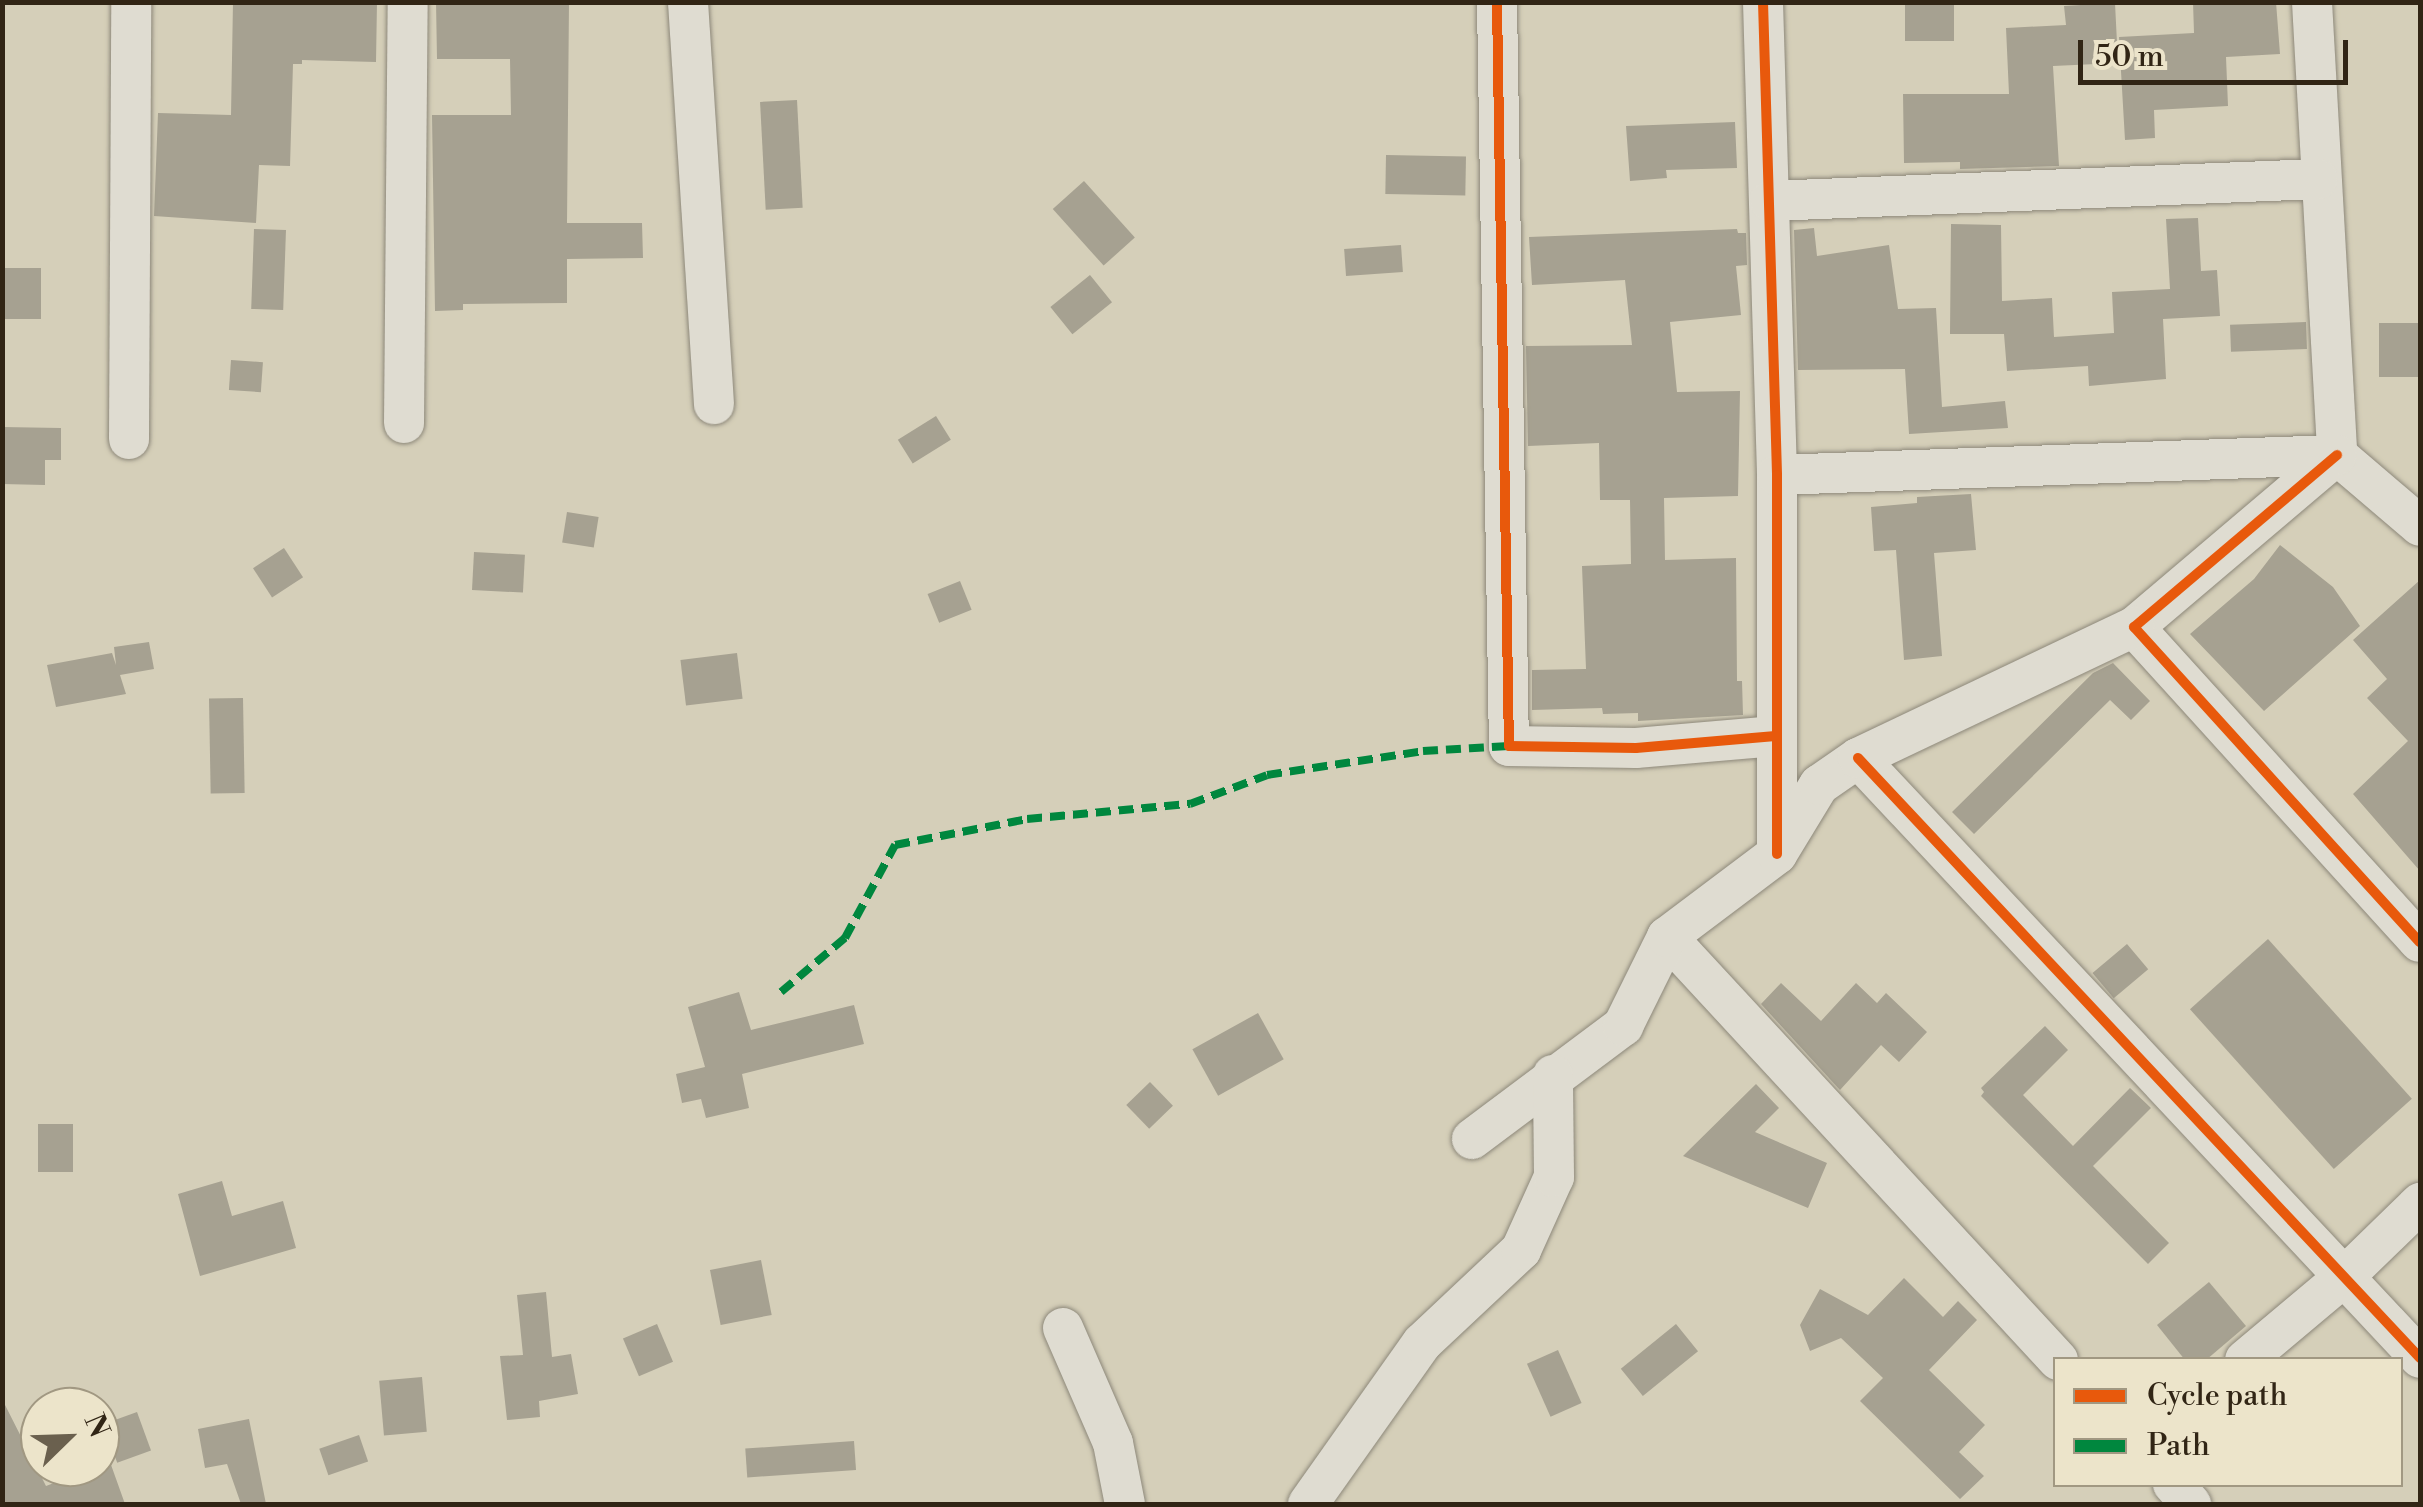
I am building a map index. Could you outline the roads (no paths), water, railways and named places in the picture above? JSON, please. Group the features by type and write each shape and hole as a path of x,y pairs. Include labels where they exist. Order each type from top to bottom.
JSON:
{"street":[{"path":"129,439 131,2"},
{"path":"404,424 408,2"},
{"path":"688,2 714,404"},
{"path":"1497,2 1509,746 1636,748 1775,736"},
{"path":"1763,2 1777,475 1777,854"},
{"path":"2312,2 2318,179 2337,456"},
{"path":"1770,201 2318,179"},
{"path":"1777,475 2337,456 2420,526"},
{"path":"1472,1140 1553,1075 1623,1026 1667,937 1777,854 1819,785 1858,758 2134,627 2337,456"},
{"path":"2134,627 2420,942"},
{"path":"1858,758 2420,1358"},
{"path":"1667,937 2055,1357"},
{"path":"1308,1504 1422,1343 1521,1250 1554,1177 1553,1075"},
{"path":"2249,1357 2345,1276 2420,1203"},
{"path":"1063,1328 1113,1444 1125,1504"}]}
